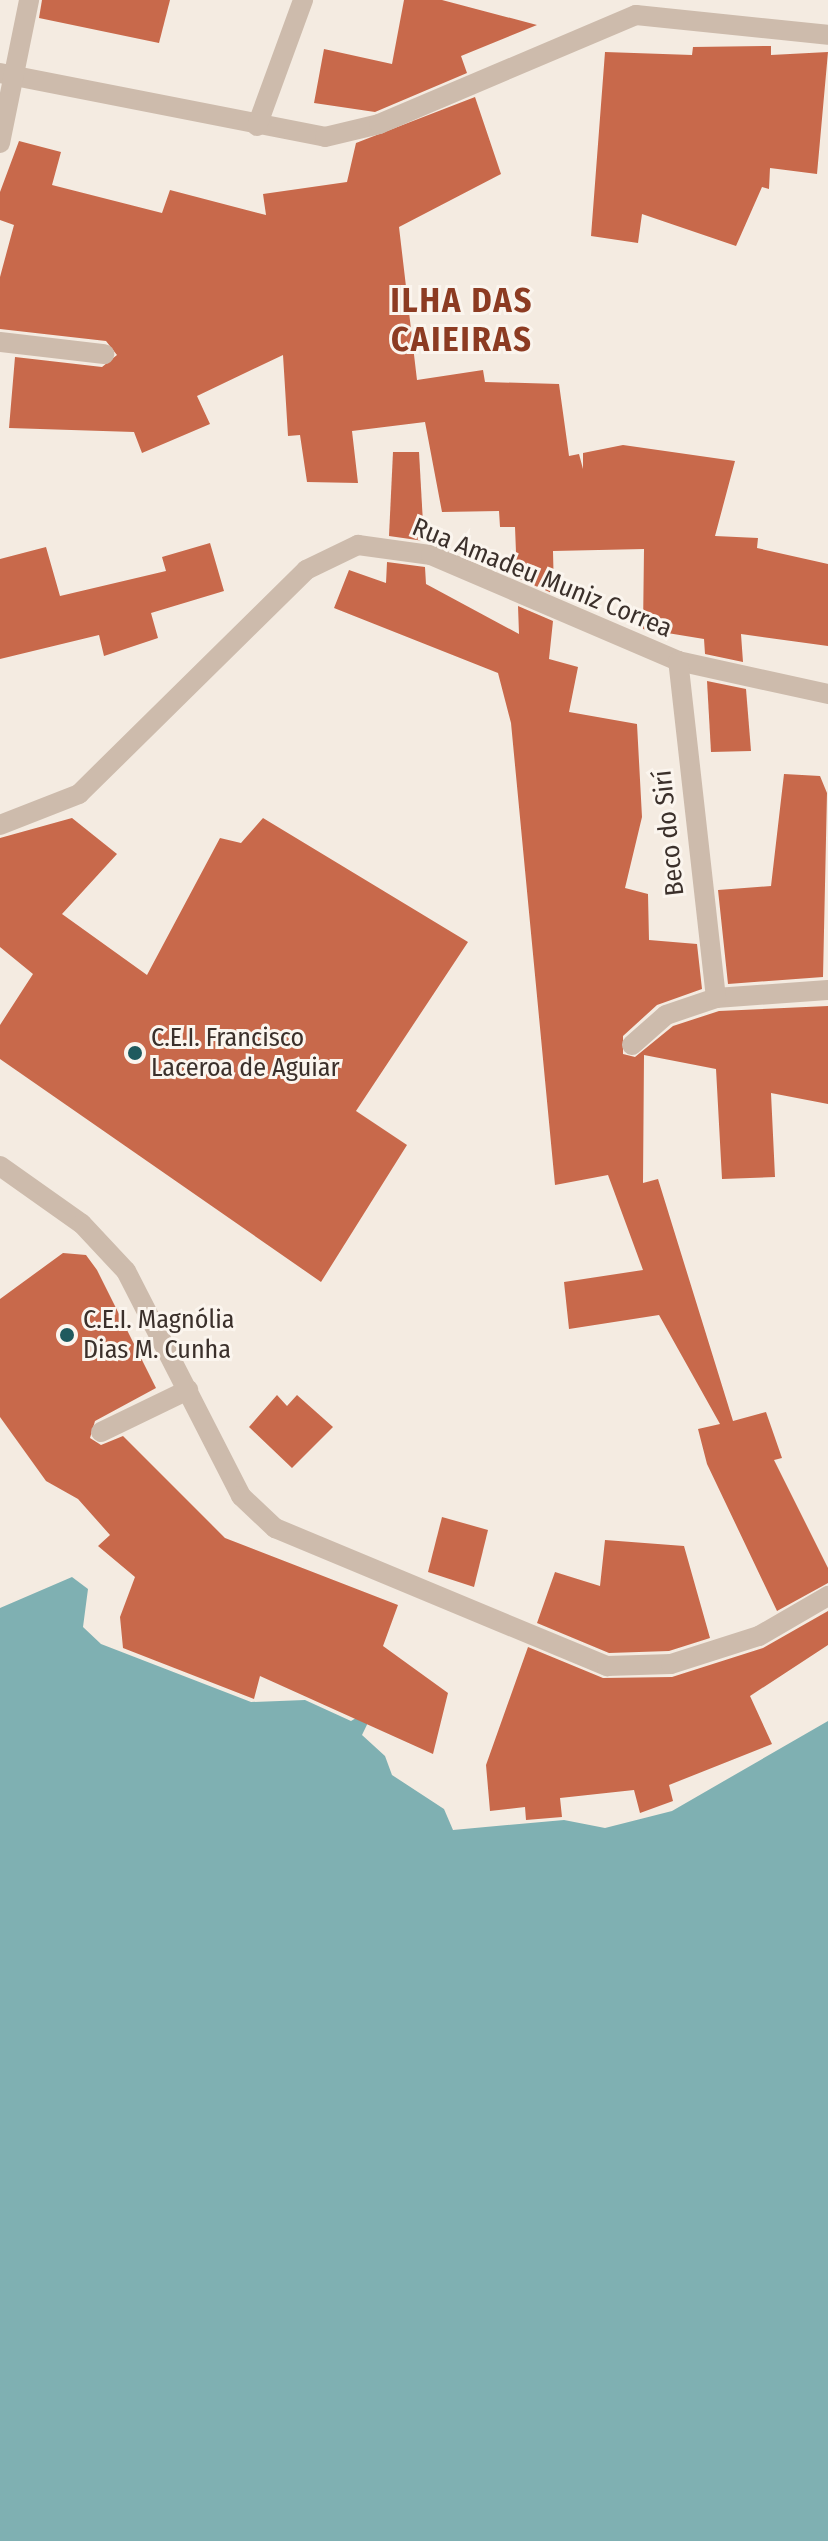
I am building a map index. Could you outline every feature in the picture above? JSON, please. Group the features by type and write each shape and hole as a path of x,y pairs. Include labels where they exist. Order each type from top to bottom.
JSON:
{"street":[{"path":"0,143 7,75 29,0"},
{"path":"257,126 303,0"},
{"path":"7,75 257,126 348,135 636,15 828,35"},
{"path":"0,342 104,354"},
{"name":"Rua Amadeu Muniz Correa","path":"0,825 79,794 306,570 358,545 431,555 678,661 828,694"},
{"name":"Beco do Sirí","path":"678,661 716,998"},
{"path":"632,1045 666,1015 716,998 828,990"},
{"path":"0,1166 82,1224 126,1271 241,1496 275,1528 607,1666 638,1669 701,1655 759,1636 828,1596"},
{"path":"101,1432 188,1390"}],"water":[{"path":"72,1577 88,1589 83,1627 101,1644 251,1702 305,1700 351,1721 376,1706 362,1735 385,1756 392,1775 444,1809 453,1830 564,1820 605,1828 672,1811 828,1721 828,2541 0,2541 0,1608"}],"building":[{"path":"42,0 170,0 159,43 39,18"},
{"path":"404,0 442,0 537,25 461,56 467,73 375,112 314,103 324,49 392,64"},
{"path":"771,46 771,55 828,52 817,174 770,168 769,189 762,187 736,246 642,214 638,243 591,236 605,52 692,55 693,47"},
{"path":"475,97 501,174 399,227 417,380 483,370 485,382 559,384 569,456 579,454 583,469 583,453 623,445 735,461 715,536 758,538 757,548 828,564 828,646 741,634 743,662 705,654 704,639 643,629 644,549 553,551 554,594 517,578 515,527 500,527 499,511 442,512 425,422 352,431 358,483 307,482 300,435 288,436 283,355 197,396 210,424 142,453 134,432 9,428 15,357 102,367 117,355 106,341 0,329 0,277 14,225 0,220 0,192 19,141 61,152 52,185 162,213 170,190 266,215 263,194 347,182 356,143"},
{"path":"393,452 419,452 424,541 389,536"},
{"path":"210,543 224,591 151,613 158,638 104,656 99,635 0,659 0,559 46,547 60,596 166,571 162,557"},
{"path":"387,562 425,567 426,584 519,634 518,606 553,621 549,659 578,667 569,712 637,724 642,817 625,888 648,894 649,940 697,944 702,989 657,1005 623,1036 623,1054 635,1057 673,1026 719,1011 828,1006 828,1104 771,1093 775,1177 722,1179 716,1069 644,1055 643,1183 658,1179 733,1421 766,1412 782,1458 774,1460 828,1568 828,1583 777,1611 707,1464 698,1429 720,1424 659,1315 569,1329 564,1282 643,1270 608,1175 555,1185 511,723 498,673 334,608 349,570 386,583"},
{"path":"707,681 746,689 751,751 711,752"},
{"path":"784,774 820,776 827,793 823,977 728,984 718,890 771,886"},
{"name":"C.E.I. Francisco Laceroa de Aguiar","path":"72,818 117,854 62,914 147,975 220,838 241,843 263,818 468,942 356,1111 407,1145 321,1282 0,1059 0,1025 33,974 0,947 0,838"},
{"path":"63,1253 86,1255 97,1270 156,1388 95,1421 90,1438 101,1445 123,1436 225,1538 398,1605 383,1646 448,1693 433,1754 260,1676 254,1699 123,1648 120,1617 135,1577 98,1546 110,1535 78,1499 46,1481 0,1417 0,1299"},
{"path":"277,1395 287,1406 297,1395 333,1427 292,1468 249,1427"},
{"path":"442,1517 488,1530 474,1587 428,1572"},
{"path":"605,1540 684,1546 710,1638 669,1651 609,1653 537,1623 555,1572 600,1586"},
{"path":"828,1611 828,1645 750,1696 772,1744 669,1785 673,1801 640,1813 634,1790 560,1798 562,1817 526,1820 525,1807 490,1811 486,1765 528,1647 603,1678 672,1677 763,1648"}],"place":[{"name":"C.E.I. Francisco Laceroa de Aguiar","path":"135,1053"},
{"name":"C.E.I. Magnólia Dias M. Cunha","path":"67,1335"}],"district":[{"name":"ILHA DAS CAIEIRAS","path":"462,320"}]}
